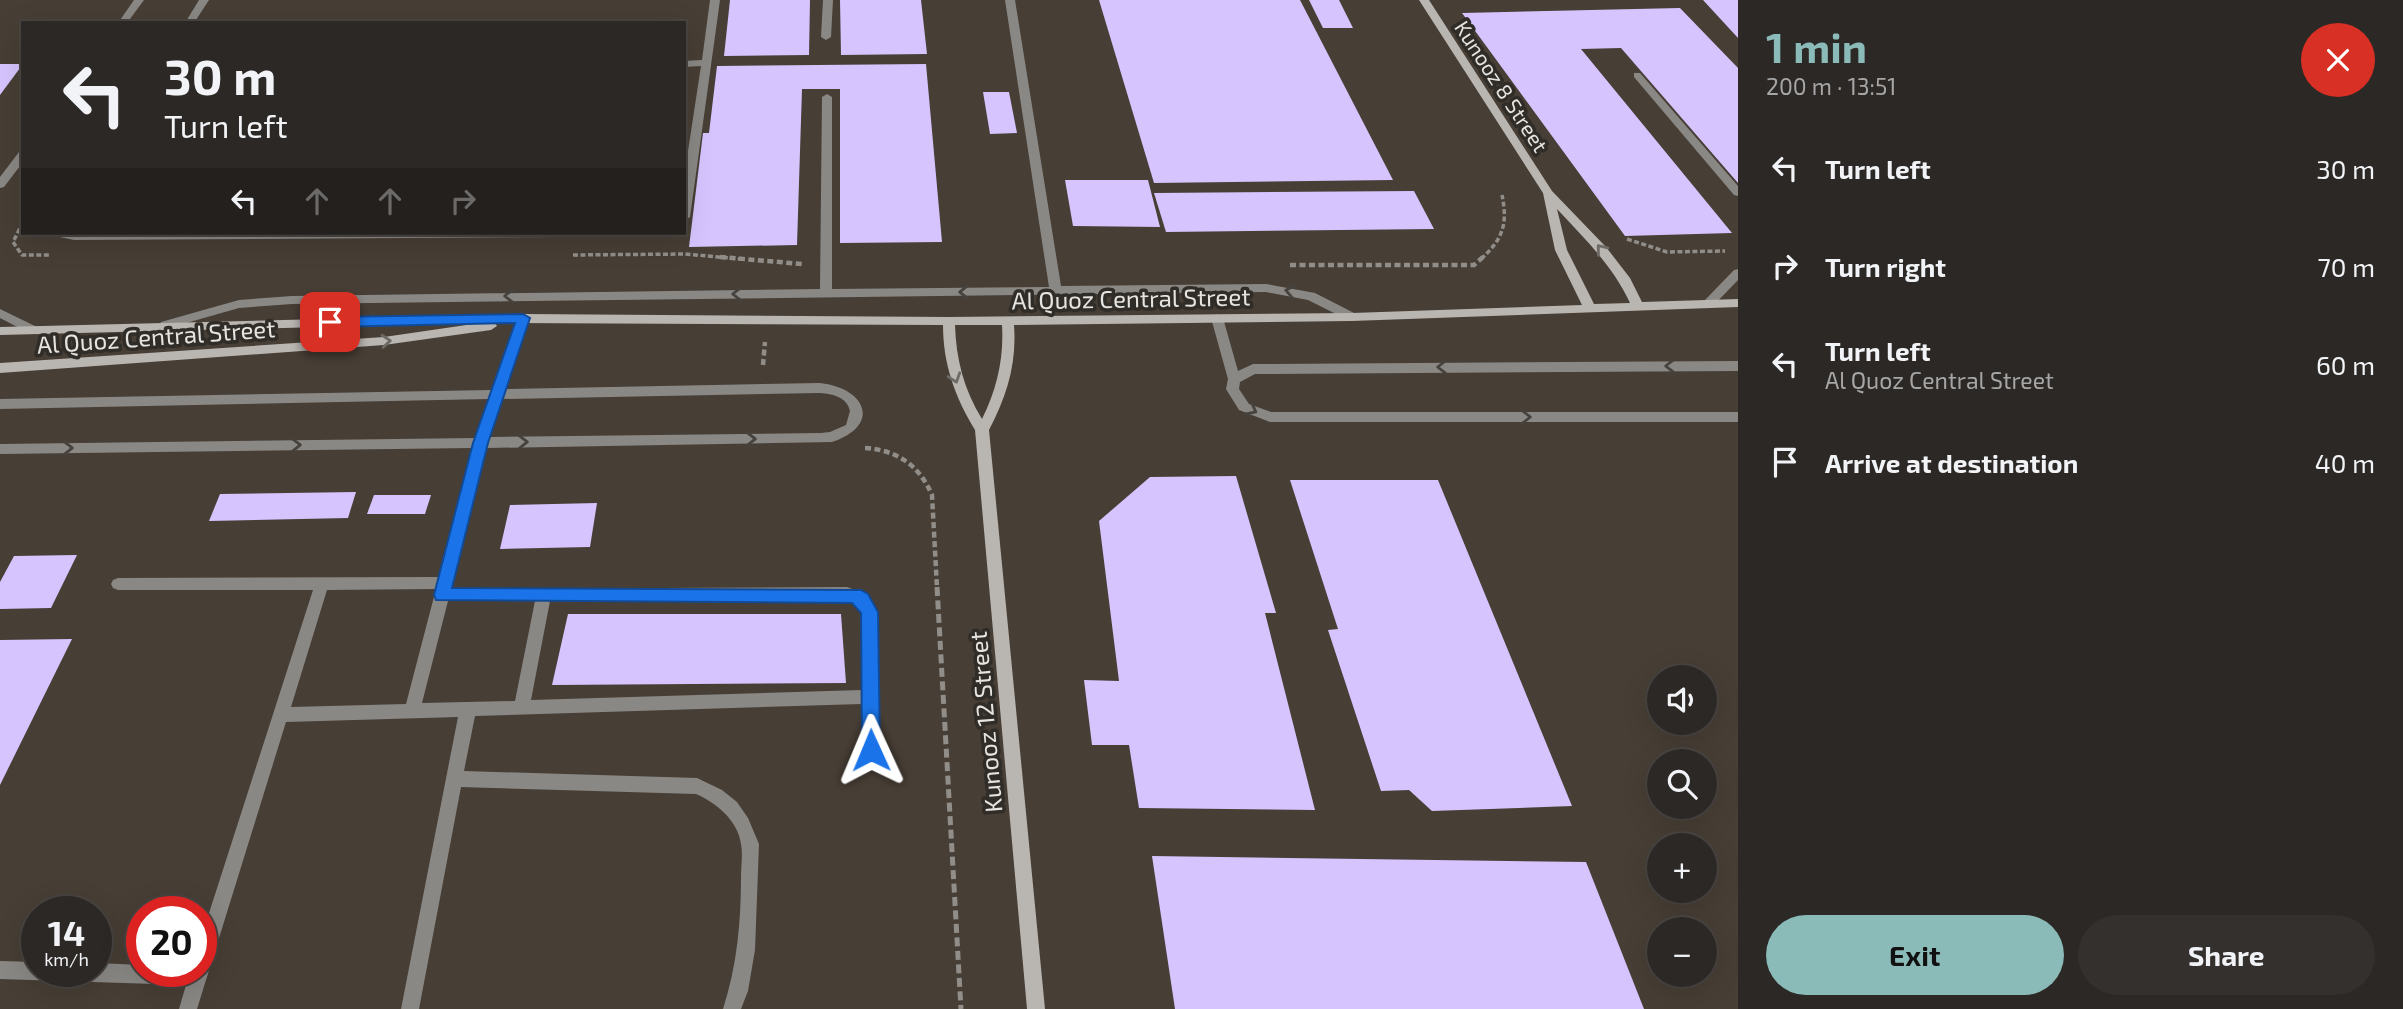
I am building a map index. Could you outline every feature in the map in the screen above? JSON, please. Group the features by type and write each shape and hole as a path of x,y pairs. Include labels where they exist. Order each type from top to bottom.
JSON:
{"street":[{"path":"123,21 139,0"},
{"path":"190,21 204,0"},
{"path":"686,203 715,0"},
{"path":"826,37 828,0"},
{"path":"1010,0 1056,290"},
{"name":"Kunooz 8 Street","path":"1424,0 1548,193 1602,250 1626,281 1638,306"},
{"path":"686,64 707,63"},
{"path":"1637,75 1738,193"},
{"path":"826,293 827,97"},
{"path":"0,185 21,157"},
{"name":"Kunooz 8 Street","path":"1548,193 1560,250 1589,307"},
{"path":"82,235 249,235"},
{"path":"1709,303 1738,272"},
{"path":"165,325 214,309 279,300 1266,288 1311,296 1352,317"},
{"name":"Al Quoz Central Street","path":"0,331 523,318 948,321 1352,317 1738,303"},
{"path":"0,313 33,331"},
{"path":"412,711 481,443 523,318"},
{"name":"Al Quoz Central Street","path":"0,368 396,340 455,333 523,318"},
{"path":"1217,318 1234,379 1232,389 1244,407 1270,417 1738,417"},
{"path":"982,430 1003,387 1010,344 1008,320"},
{"name":"Kunooz 12 Street","path":"948,321 948,344 954,376 968,408 982,430 1037,1009"},
{"path":"1234,379 1253,369 1738,366"},
{"path":"0,404 831,388 850,397 858,412 851,428 832,437 821,438 0,449"},
{"path":"217,918 322,583"},
{"path":"118,584 322,583 544,594 847,593 862,600 869,612 871,750"},
{"path":"523,708 544,594"},
{"path":"281,715 870,697"},
{"path":"410,1009 468,709"},
{"path":"455,779 697,786 727,801 745,828 750,844 744,964 740,989 732,1009"},
{"path":"0,970 21,971"},
{"path":"188,1009 195,987"}],"path":[{"path":"1282,265 1474,265 1502,241 1507,219 1502,195"},
{"path":"21,226 13,242 22,255 64,255"},
{"path":"1625,239 1667,252 1726,251"},
{"path":"561,255 685,254 826,266"},
{"path":"859,448 872,448 913,463 925,475 932,495 961,1009"}],"shaded area":[{"path":"0,0 1738,0 1738,1009 0,1009"}],"building":[{"path":"730,0 810,0 809,55 724,56"},
{"path":"840,0 921,0 927,54 841,55"},
{"path":"1099,0 1300,0 1393,180 1154,183"},
{"path":"1309,0 1339,0 1353,28 1323,28"},
{"path":"1703,0 1738,0 1738,38"},
{"path":"1680,8 1738,68 1738,183 1621,48 1581,49 1732,233 1625,236 1462,13"},
{"path":"0,64 21,64 21,67 0,95"},
{"path":"926,64 942,242 840,243 840,89 802,89 797,245 689,247 703,133 709,133 717,66"},
{"path":"983,92 1009,92 1017,133 990,134"},
{"path":"1065,180 1148,180 1160,227 1073,226"},
{"path":"1414,191 1434,229 1166,232 1154,193"},
{"path":"1236,476 1276,613 1265,613 1315,810 1139,808 1129,745 1092,745 1084,680 1119,681 1099,521 1150,477"},
{"path":"1290,480 1438,480 1572,806 1432,811 1409,790 1381,791 1328,630 1338,629"},
{"path":"356,492 348,518 209,521 220,494"},
{"path":"374,495 431,495 425,514 367,514"},
{"path":"597,503 590,547 500,549 510,505"},
{"path":"77,555 51,608 0,609 0,582 14,556"},
{"path":"568,614 841,614 846,683 552,685"},
{"path":"72,639 0,785 0,640"},
{"path":"1152,856 1586,862 1644,1009 1175,1009"}],"route":[{"path":"330,322 523,318 481,443 442,595 855,595 867,605 869,612 871,750"}]}
